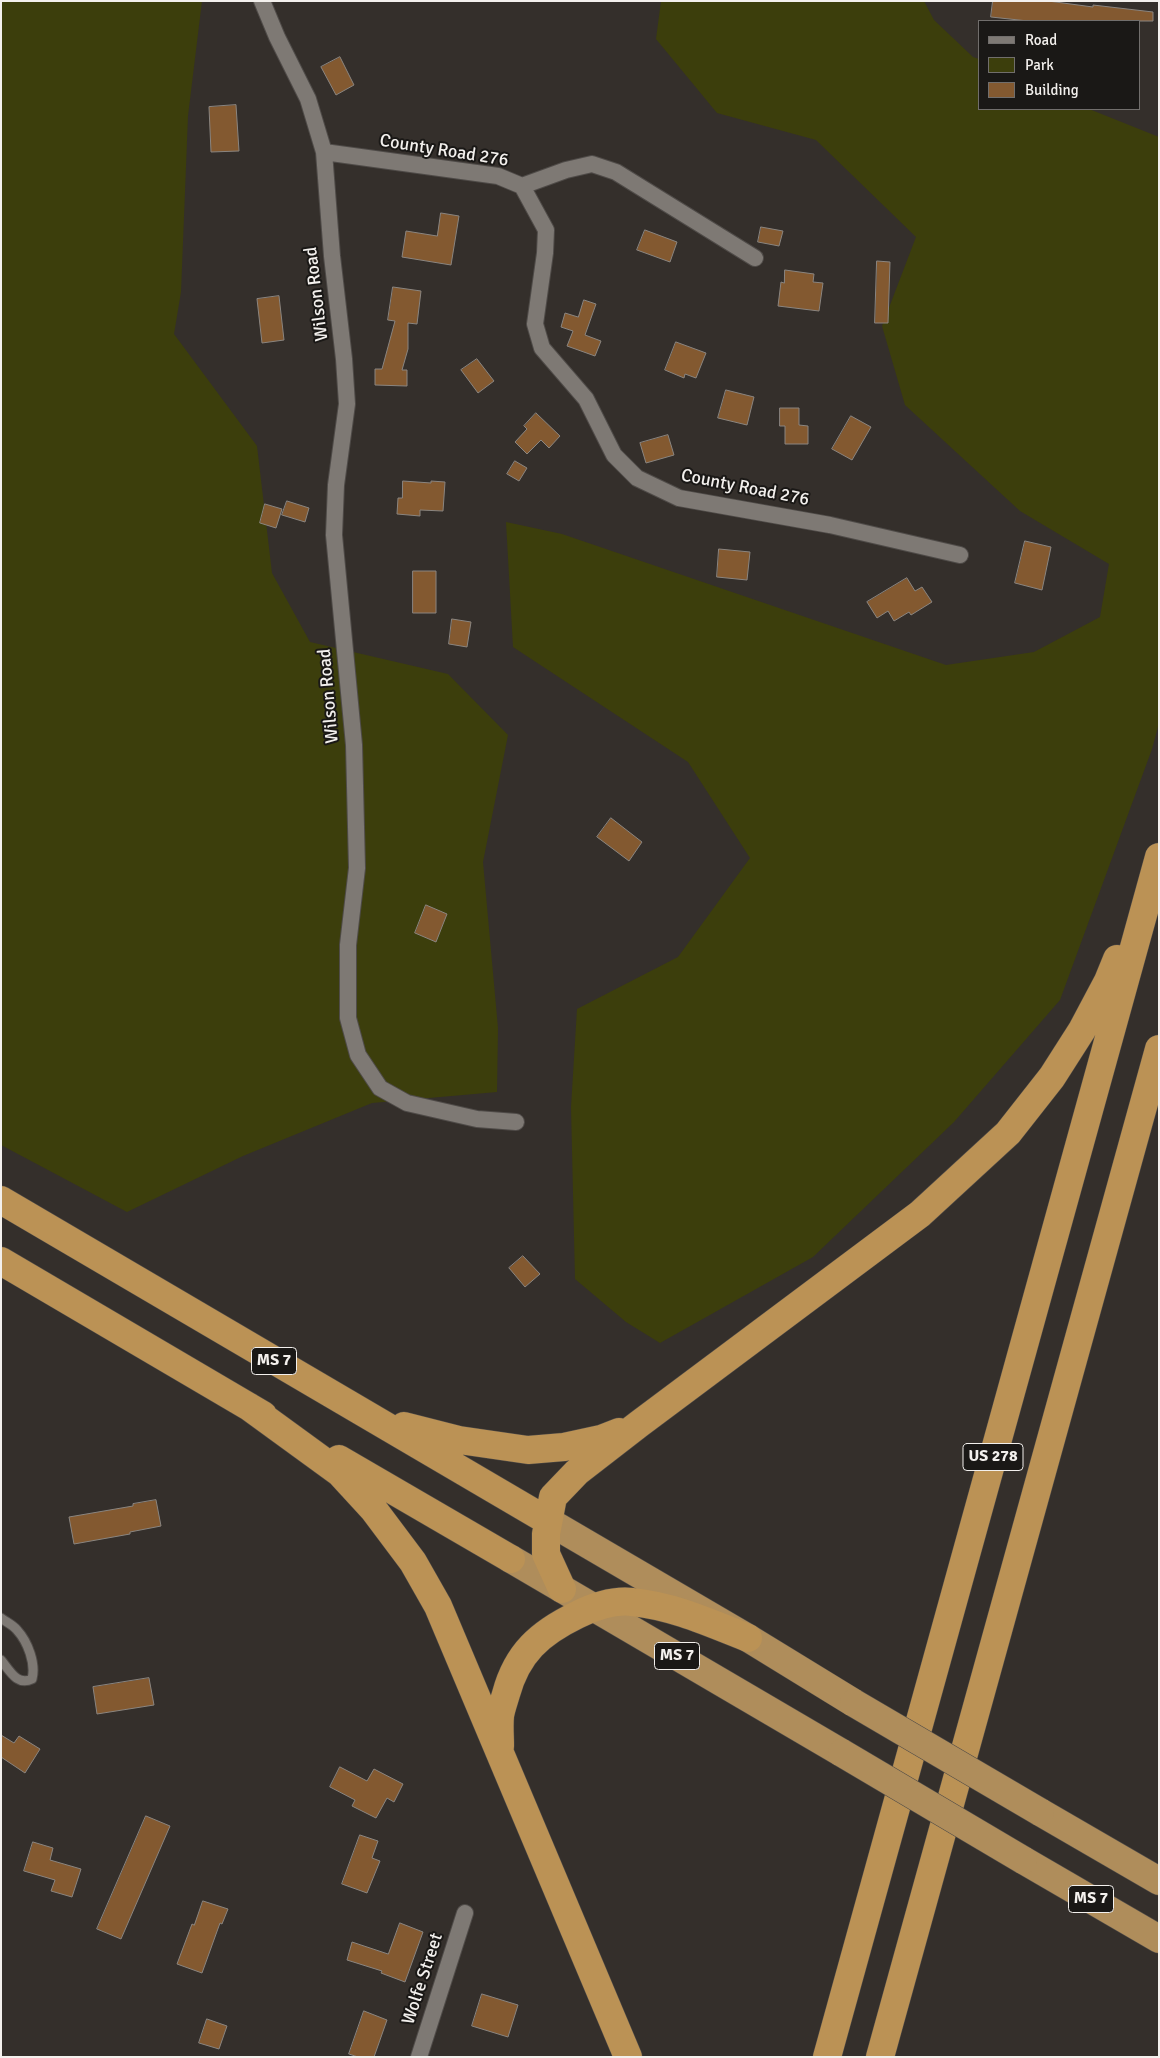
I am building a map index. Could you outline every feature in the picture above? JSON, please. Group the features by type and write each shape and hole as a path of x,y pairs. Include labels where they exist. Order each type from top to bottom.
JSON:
{"highway":[{"path":"562,1589 546,1554 548,1521 553,1497 577,1472 639,1424 920,1214 1008,1133 1052,1077 1082,1030 1108,980 1159,856"},
{"name":"US 278","path":"827,2057 1159,856"},
{"name":"US 278","path":"880,2057 1159,1050"},
{"name":"MS 7","path":"1,1200 1159,1881"},
{"name":"MS 7","path":"1,1261 1159,1939"},
{"path":"248,1406 340,1473 374,1510 413,1562 438,1606 628,2057"},
{"path":"364,1414 430,1434 482,1445 528,1450 564,1447 601,1439 639,1424"},
{"path":"500,1756 500,1714 507,1688 518,1660 541,1636 562,1622 593,1607 630,1602 653,1606 690,1614 748,1638"}],"street":[{"name":"Wilson Road","path":"262,1 277,38 308,99 324,152 332,256 344,359 347,404 336,485 334,535 354,745 357,868 348,945 348,1018 358,1055 380,1088 407,1103 477,1119 516,1122"},
{"name":"County Road 276","path":"324,152 498,176 522,186 546,230 546,253 535,324 542,348 586,399 614,455 637,478 679,498 830,525 960,555"},
{"path":"522,186 566,170 592,164 616,172 755,258"},
{"name":"Wolfe Street","path":"419,2057 465,1913"}],"lane":[{"path":"1,1618 18,1630 29,1651 34,1672 32,1679 25,1682 18,1681 1,1660"}],"green space":[{"path":"1,1 202,1 188,116 181,292 174,334 257,446 272,573 310,642 448,674 508,735 483,862 498,1028 497,1092 372,1103 243,1156 127,1212 1,1145"},
{"path":"661,1 924,1 934,20 973,57 978,59 978,110 1092,110 1159,137 1159,723 1152,749 1060,1000 954,1122 813,1257 660,1343 626,1322 575,1279 571,1107 577,1009 678,957 750,858 688,762 513,647 506,522 562,534 946,665 1034,652 1100,617 1109,564 1020,511 905,405 882,326 916,237 816,140 717,113 656,39"}],"building":[{"path":"993,1 1048,1 1153,12 1153,21 1019,20 991,17"},
{"path":"340,57 354,85 336,95 321,67"},
{"path":"236,105 239,151 211,152 209,107"},
{"path":"441,213 459,216 451,265 402,257 406,231 437,236"},
{"path":"761,227 783,231 779,246 758,242"},
{"path":"645,230 677,242 670,262 637,250"},
{"path":"877,261 890,262 888,323 875,323"},
{"path":"785,270 814,274 813,282 823,283 819,311 778,306 781,282 784,283"},
{"path":"393,287 421,291 417,324 408,323 408,349 402,370 407,370 407,386 375,385 375,369 382,369 395,321 388,320"},
{"path":"279,296 284,340 262,343 257,299"},
{"path":"584,300 596,304 585,335 601,341 595,356 567,346 573,331 561,327 565,313 578,317"},
{"path":"676,342 706,353 696,378 685,374 684,378 665,370"},
{"path":"477,359 494,381 478,393 461,370"},
{"path":"726,390 754,397 747,425 718,418"},
{"path":"780,408 799,408 799,425 808,426 808,444 785,444 785,426 780,426"},
{"path":"536,413 560,436 549,448 541,440 527,454 515,442 527,429 524,426"},
{"path":"851,416 871,427 852,460 832,449"},
{"path":"668,435 674,455 646,463 640,443"},
{"path":"515,461 527,468 519,481 507,474"},
{"path":"403,481 445,482 443,511 420,510 420,516 397,514 398,498 402,498"},
{"path":"287,501 309,508 305,522 282,515"},
{"path":"265,504 282,509 276,528 260,523"},
{"path":"1025,541 1051,547 1042,590 1015,583"},
{"path":"719,549 750,552 747,580 717,577"},
{"path":"413,571 436,571 436,613 413,613"},
{"path":"907,578 915,591 922,587 932,602 911,615 909,612 894,621 888,611 877,618 867,602"},
{"path":"452,619 471,622 467,647 449,644"},
{"path":"611,818 642,842 629,861 597,837"},
{"path":"426,905 447,914 436,942 415,933"},
{"path":"523,1256 540,1274 525,1287 509,1268"},
{"path":"156,1500 161,1526 130,1532 130,1534 74,1544 69,1517"},
{"path":"149,1678 154,1705 97,1714 93,1687"},
{"path":"1,1735 14,1743 19,1736 40,1749 25,1773 1,1757"},
{"path":"340,1767 367,1781 374,1769 403,1784 394,1802 387,1798 376,1818 352,1806 355,1800 330,1787"},
{"path":"146,1816 170,1826 121,1939 97,1929"},
{"path":"360,1835 378,1841 372,1858 380,1861 367,1893 342,1884"},
{"path":"33,1842 53,1848 50,1860 81,1869 72,1897 51,1891 55,1880 24,1871"},
{"path":"203,1901 228,1909 222,1924 220,1923 202,1973 177,1964"},
{"path":"400,1923 423,1932 405,1982 381,1973 382,1971 347,1960 352,1942 388,1954"},
{"path":"482,1994 518,2005 508,2037 472,2026"},
{"path":"364,2011 387,2020 374,2057 358,2057 349,2054"},
{"path":"207,2019 227,2026 219,2049 199,2043"}]}
